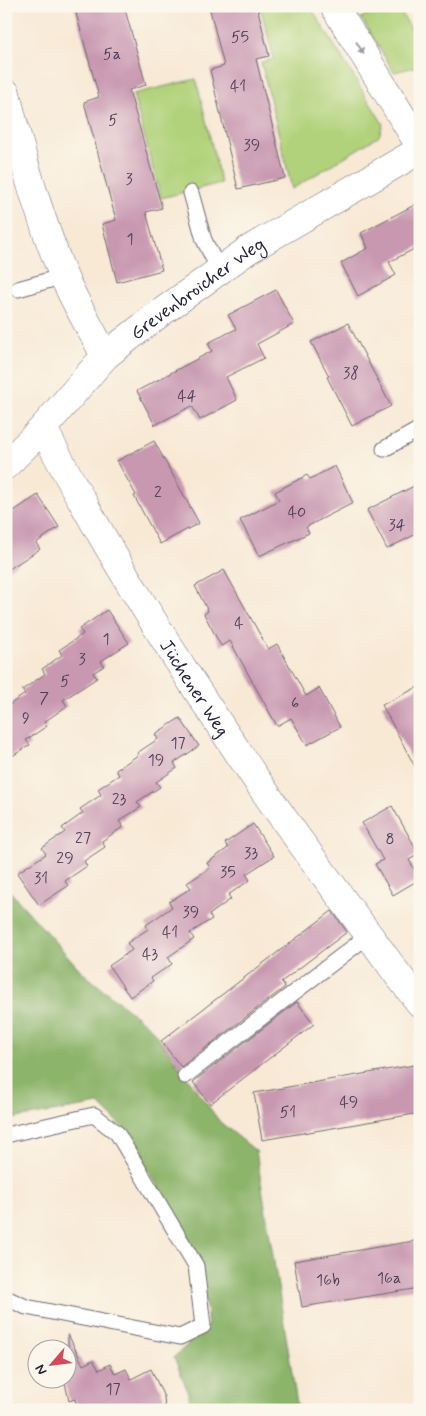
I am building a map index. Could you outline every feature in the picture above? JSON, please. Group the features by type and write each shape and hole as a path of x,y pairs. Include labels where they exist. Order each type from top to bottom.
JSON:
{"street":[{"path":"334,6 420,146"},
{"path":"6,93 38,207 64,276 105,356"},
{"name":"Grevenbroicher Weg","path":"6,465 43,428 105,356 248,250 420,150"},
{"name":"Jüchener Weg","path":"43,428 120,567 194,686 268,796 420,1003"}],"lane":[{"path":"191,194 204,240 219,270"},
{"path":"18,289 64,276"},
{"path":"384,449 420,429"},
{"path":"185,1076 369,935"},
{"path":"6,1135 94,1115 117,1133 196,1266 203,1326 180,1337 26,1307 6,1298"}],"green space":[{"path":"260,6 310,6 383,124 379,136 292,189 261,62 274,59"},
{"path":"383,6 397,6 410,27 420,66 394,72 361,18"},
{"path":"196,79 221,183 161,198 133,94"},
{"path":"6,887 83,973 151,1028 220,1122 256,1151 298,1410 190,1410 189,1394 174,1357 208,1326 201,1261 125,1130 99,1104 11,1119 6,1095"}],"building":[{"path":"74,6 124,6 146,85 129,90 162,208 146,212 162,270 117,282 102,224 116,220 84,102 99,97"},
{"path":"209,6 257,6 269,56 256,59 285,178 238,189 210,70 224,66"},
{"path":"420,202 420,246 389,262 396,275 358,296 341,263 368,248 361,233"},
{"path":"276,290 294,324 257,344 264,358 226,377 237,400 200,420 192,406 155,425 137,391 212,351 208,343 236,329 228,315"},
{"path":"348,323 391,406 352,426 311,342"},
{"path":"154,441 199,523 160,544 117,461"},
{"path":"335,466 353,503 306,527 309,533 259,556 240,520 279,500 275,492 307,475 310,479"},
{"path":"420,483 420,532 387,549 367,510"},
{"path":"38,495 59,527 36,543 40,549 6,571 6,516"},
{"path":"224,570 268,649 277,644 306,696 319,688 340,727 307,745 291,718 277,726 230,641 221,646 204,614 208,611 195,586"},
{"path":"107,610 129,643 101,661 104,666 93,673 97,678 63,700 67,706 44,722 47,726 26,740 30,745 6,760 6,707 25,694 22,690 45,674 42,669 62,655 59,650 83,634 79,629"},
{"path":"420,686 420,776 382,705"},
{"path":"180,718 199,746 174,763 177,768 156,782 160,787 137,802 141,807 119,821 123,827 102,841 105,847 84,861 87,866 65,881 68,886 39,905 17,873 46,854 42,848 65,832 62,828 83,813 80,809 101,795 98,789 119,775 116,770 158,739 155,734"},
{"path":"392,806 419,854 409,860 420,879 393,895 375,864 383,860 362,823"},
{"path":"253,824 274,856 246,874 250,880 228,895 231,899 209,915 212,919 190,933 194,939 168,957 172,964 151,978 153,981 130,997 109,966 132,950 127,943 148,929 146,925 172,907 169,902 191,888 187,883 210,868 207,863 228,848 225,843"},
{"path":"332,911 347,932 281,982 285,987 181,1067 161,1041"},
{"path":"297,1002 314,1024 210,1104 193,1082"},
{"path":"420,1064 420,1113 262,1140 254,1093"},
{"path":"420,1240 420,1288 302,1307 294,1261"},
{"path":"78,1355 83,1365 93,1360 99,1370 110,1364 115,1374 126,1369 131,1379 151,1369 164,1397 165,1410 77,1410 75,1399 69,1401 66,1388 78,1388"}]}
